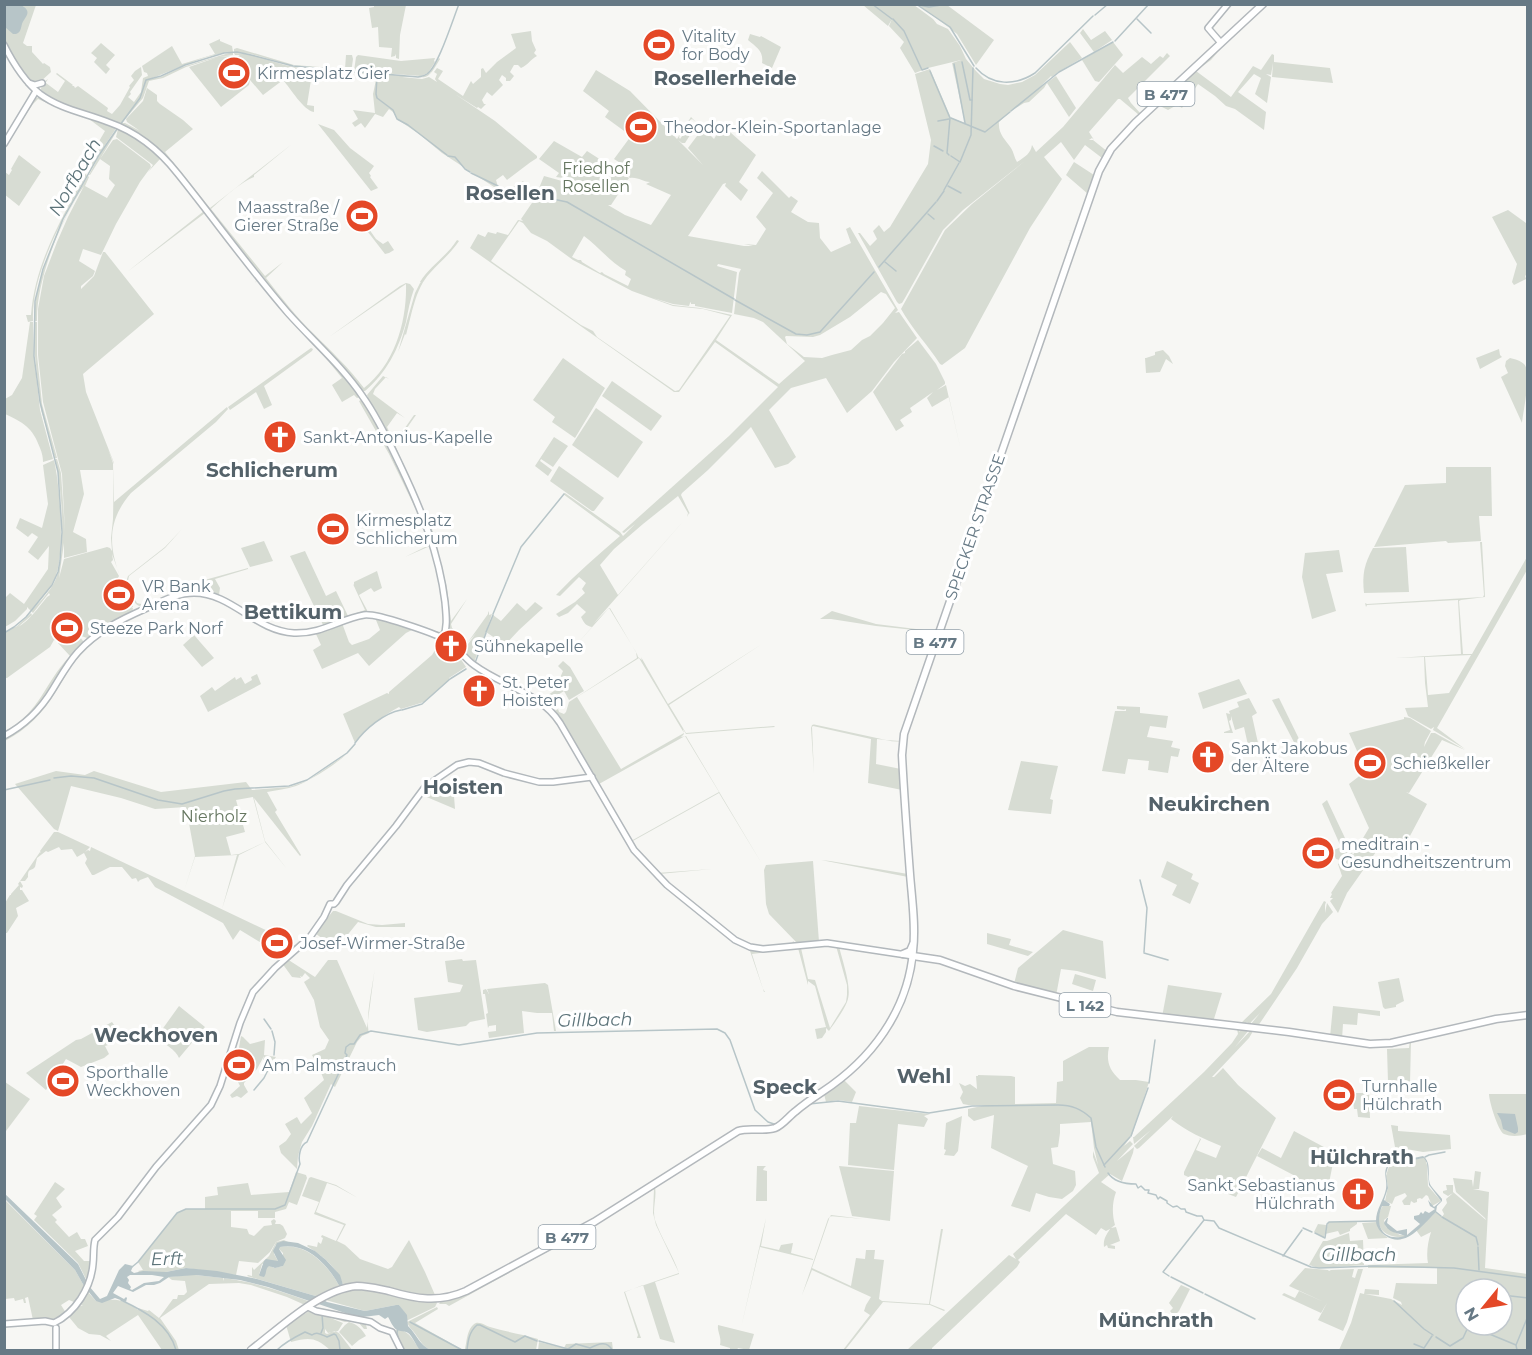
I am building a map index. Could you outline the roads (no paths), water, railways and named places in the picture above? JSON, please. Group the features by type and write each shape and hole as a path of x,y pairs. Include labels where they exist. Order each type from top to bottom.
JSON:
{"main road":[{"path":"1221,43 1208,28 1228,4"},
{"name":"B 477","path":"1221,43 1263,4"},
{"name":"SPECKER STRASSE","path":"310,1305 323,1297 359,1286 373,1287 423,1299 443,1299 461,1294 594,1222 740,1130 768,1129 778,1126 828,1085 840,1079 867,1055 884,1032 899,1005 910,972 914,944 902,755 904,734 1102,163 1124,134 1221,43"},
{"path":"4,45 28,82 44,97 69,110 113,123 147,143 168,162 276,299 342,370 365,399 392,447 427,526 441,577 447,637 452,643"},
{"path":"28,82 35,85 42,83"},
{"path":"4,144 36,91"},
{"path":"29,101 37,97 44,97"},
{"name":"L 142","path":"4,736 24,723 39,709 69,664 87,643 106,629 137,612 173,596 198,593 221,599 263,625 286,632 316,631 369,614 443,638 452,643 478,668 536,699 548,708 561,723 632,847 667,885 735,940 750,947 763,949 824,943 923,957 949,963 1014,986 1106,1010 1378,1044 1502,1018 1527,1015"},
{"path":"443,638 446,631"},
{"path":"56,1350 55,1327 73,1309 85,1290 93,1263 96,1238 118,1217 153,1171 214,1099 253,992 275,968 310,937 347,885 425,787 465,762 475,762 504,773 539,782 592,777"},
{"path":"903,954 910,951 914,944"},
{"path":"910,972 915,961 923,957"},
{"path":"310,1305 316,1311 368,1321 392,1332 401,1350"},
{"name":"B 477","path":"251,1350 310,1305"},
{"path":"4,1324 42,1322 55,1327"}],"waterway":[{"name":"Norfbach","path":"120,125 140,98 146,80 224,53 237,52 293,66 424,76 436,62 459,4"},
{"path":"872,4 892,19"},
{"path":"916,4 950,27 974,66"},
{"path":"1095,15 1108,4"},
{"path":"1115,41 1149,4"},
{"path":"919,5 929,7 941,5"},
{"path":"976,68 996,81 1012,82 1027,77 1035,73 1093,16"},
{"path":"893,19 904,31 922,70 928,68"},
{"path":"1137,19 1151,33"},
{"path":"1011,111 1059,72 1113,42"},
{"path":"962,62 970,100 972,100"},
{"path":"954,64 965,123"},
{"path":"951,156 960,162 971,135 973,68"},
{"path":"930,71 950,118 947,153 949,155"},
{"path":"377,76 377,98 393,110 397,119 447,155"},
{"path":"951,118 985,132 1010,112"},
{"path":"938,121 949,119"},
{"name":"Norfbach","path":"4,633 26,617 52,585 60,561 62,532 58,472 40,402 34,356 35,301 43,269 63,219 99,155 117,129"},
{"path":"934,146 943,151"},
{"path":"448,156 455,157 470,172"},
{"path":"944,190 959,163"},
{"path":"471,173 498,186"},
{"path":"948,186 961,193"},
{"path":"501,188 567,202 734,299"},
{"path":"937,201 944,191"},
{"path":"879,267 936,202"},
{"path":"928,214 934,219"},
{"path":"885,262 896,271"},
{"path":"735,300 796,334 807,335 820,332 874,272"},
{"path":"493,614 521,547 564,494"},
{"path":"486,632 493,615"},
{"path":"475,663 486,633"},
{"path":"402,710 422,704 450,679 466,669"},
{"path":"355,743 375,722 388,714 401,710"},
{"path":"54,778 71,776 94,778 158,800 182,804 224,791 289,786 307,780 347,753 355,744"},
{"path":"4,790 50,780"},
{"path":"1140,880 1147,908 1144,952"},
{"path":"1144,953 1168,960"},
{"path":"264,1019 271,1029"},
{"name":"Gillbach","path":"132,1267 177,1213 186,1209 275,1209 285,1205 300,1164 301,1148 307,1142 347,1055 346,1047 354,1044 360,1035 371,1031 459,1045 537,1033 717,1029 725,1033 730,1040 755,1110 768,1122 779,1123"},
{"path":"272,1031 275,1042 274,1055"},
{"path":"1149,1083 1155,1040"},
{"path":"254,1090 264,1078 271,1064"},
{"path":"1131,1136 1148,1088"},
{"name":"Gillbach","path":"809,1104 838,1101 929,1113 972,1106 1068,1106 1080,1110 1091,1118 1096,1147 1105,1167"},
{"path":"1104,1165 1130,1137"},
{"path":"1425,1157 1445,1152"},
{"name":"Gillbach","path":"1108,1173 1124,1183 1136,1184 1138,1188 1141,1186 1149,1190 1148,1193 1156,1195 1158,1199 1160,1197 1173,1207 1177,1206 1185,1209 1186,1212 1202,1216 1204,1220 1214,1221 1219,1228 1311,1267 1454,1268 1528,1278"},
{"path":"1436,1212 1441,1216"},
{"path":"1442,1217 1476,1237 1478,1245"},
{"path":"1169,1276 1163,1272 1204,1220"},
{"path":"1315,1233 1325,1238 1329,1222 1376,1221"},
{"path":"1303,1228 1312,1232"},
{"path":"1283,1256 1302,1230"},
{"path":"1478,1247 1479,1270"},
{"path":"1171,1277 1203,1293"},
{"path":"1205,1294 1255,1319"},
{"path":"1514,1296 1528,1298"},
{"path":"121,1300 155,1319 168,1333 176,1350"},
{"path":"1394,1301 1433,1335"},
{"path":"321,1333 322,1314"},
{"path":"1517,1350 1516,1345 1528,1316"},
{"path":"410,1322 462,1350"},
{"path":"467,1350 468,1340 477,1325 515,1342 525,1336 537,1341"},
{"path":"398,1328 399,1341"},
{"path":"277,1350 305,1332 327,1337 336,1335 340,1350"},
{"path":"1414,1344 1424,1348 1432,1336"},
{"path":"1436,1337 1450,1346 1463,1337"},
{"path":"1497,1337 1516,1345"},
{"path":"539,1341 568,1349 576,1344 590,1348 605,1344 612,1350"}],"place":[{"name":"Vitality for Body","path":"659,45"},
{"name":"Kirmesplatz Gier","path":"234,73"},
{"name":"Theodor-Klein-Sportanlage","path":"641,127"},
{"name":"Maasstraße / Gierer Straße","path":"362,216"},
{"name":"Sankt-Antonius-Kapelle","path":"280,437"},
{"name":"Kirmesplatz Schlicherum","path":"333,529"},
{"name":"VR Bank Arena","path":"119,595"},
{"name":"Steeze Park Norf","path":"67,628"},
{"name":"Sühnekapelle","path":"451,646"},
{"name":"St. Peter Hoisten","path":"479,691"},
{"name":"Sankt Jakobus der Ältere","path":"1208,757"},
{"name":"Schießkeller","path":"1370,763"},
{"name":"meditrain - Gesundheitszentrum","path":"1318,853"},
{"name":"Josef-Wirmer-Straße","path":"277,943"},
{"name":"Am Palmstrauch","path":"239,1065"},
{"name":"Sporthalle Weckhoven","path":"63,1081"},
{"name":"Turnhalle Hülchrath","path":"1339,1095"},
{"name":"Sankt Sebastianus Hülchrath","path":"1358,1194"}],"district":[{"name":"Rosellerheide","path":"725,78"},
{"name":"Rosellen","path":"510,193"},
{"name":"Schlicherum","path":"272,470"},
{"name":"Bettikum","path":"293,612"},
{"name":"Hoisten","path":"463,787"},
{"name":"Neukirchen","path":"1209,804"},
{"name":"Weckhoven","path":"156,1035"},
{"name":"Wehl","path":"924,1076"},
{"name":"Speck","path":"785,1087"},
{"name":"Hülchrath","path":"1362,1157"},
{"name":"Münchrath","path":"1156,1320"}],"park label":[{"name":"Friedhof Rosellen","path":"596,177"},
{"name":"Nierholz","path":"214,816"}],"water label":[{"name":"Erft","path":"167,1259"}]}
